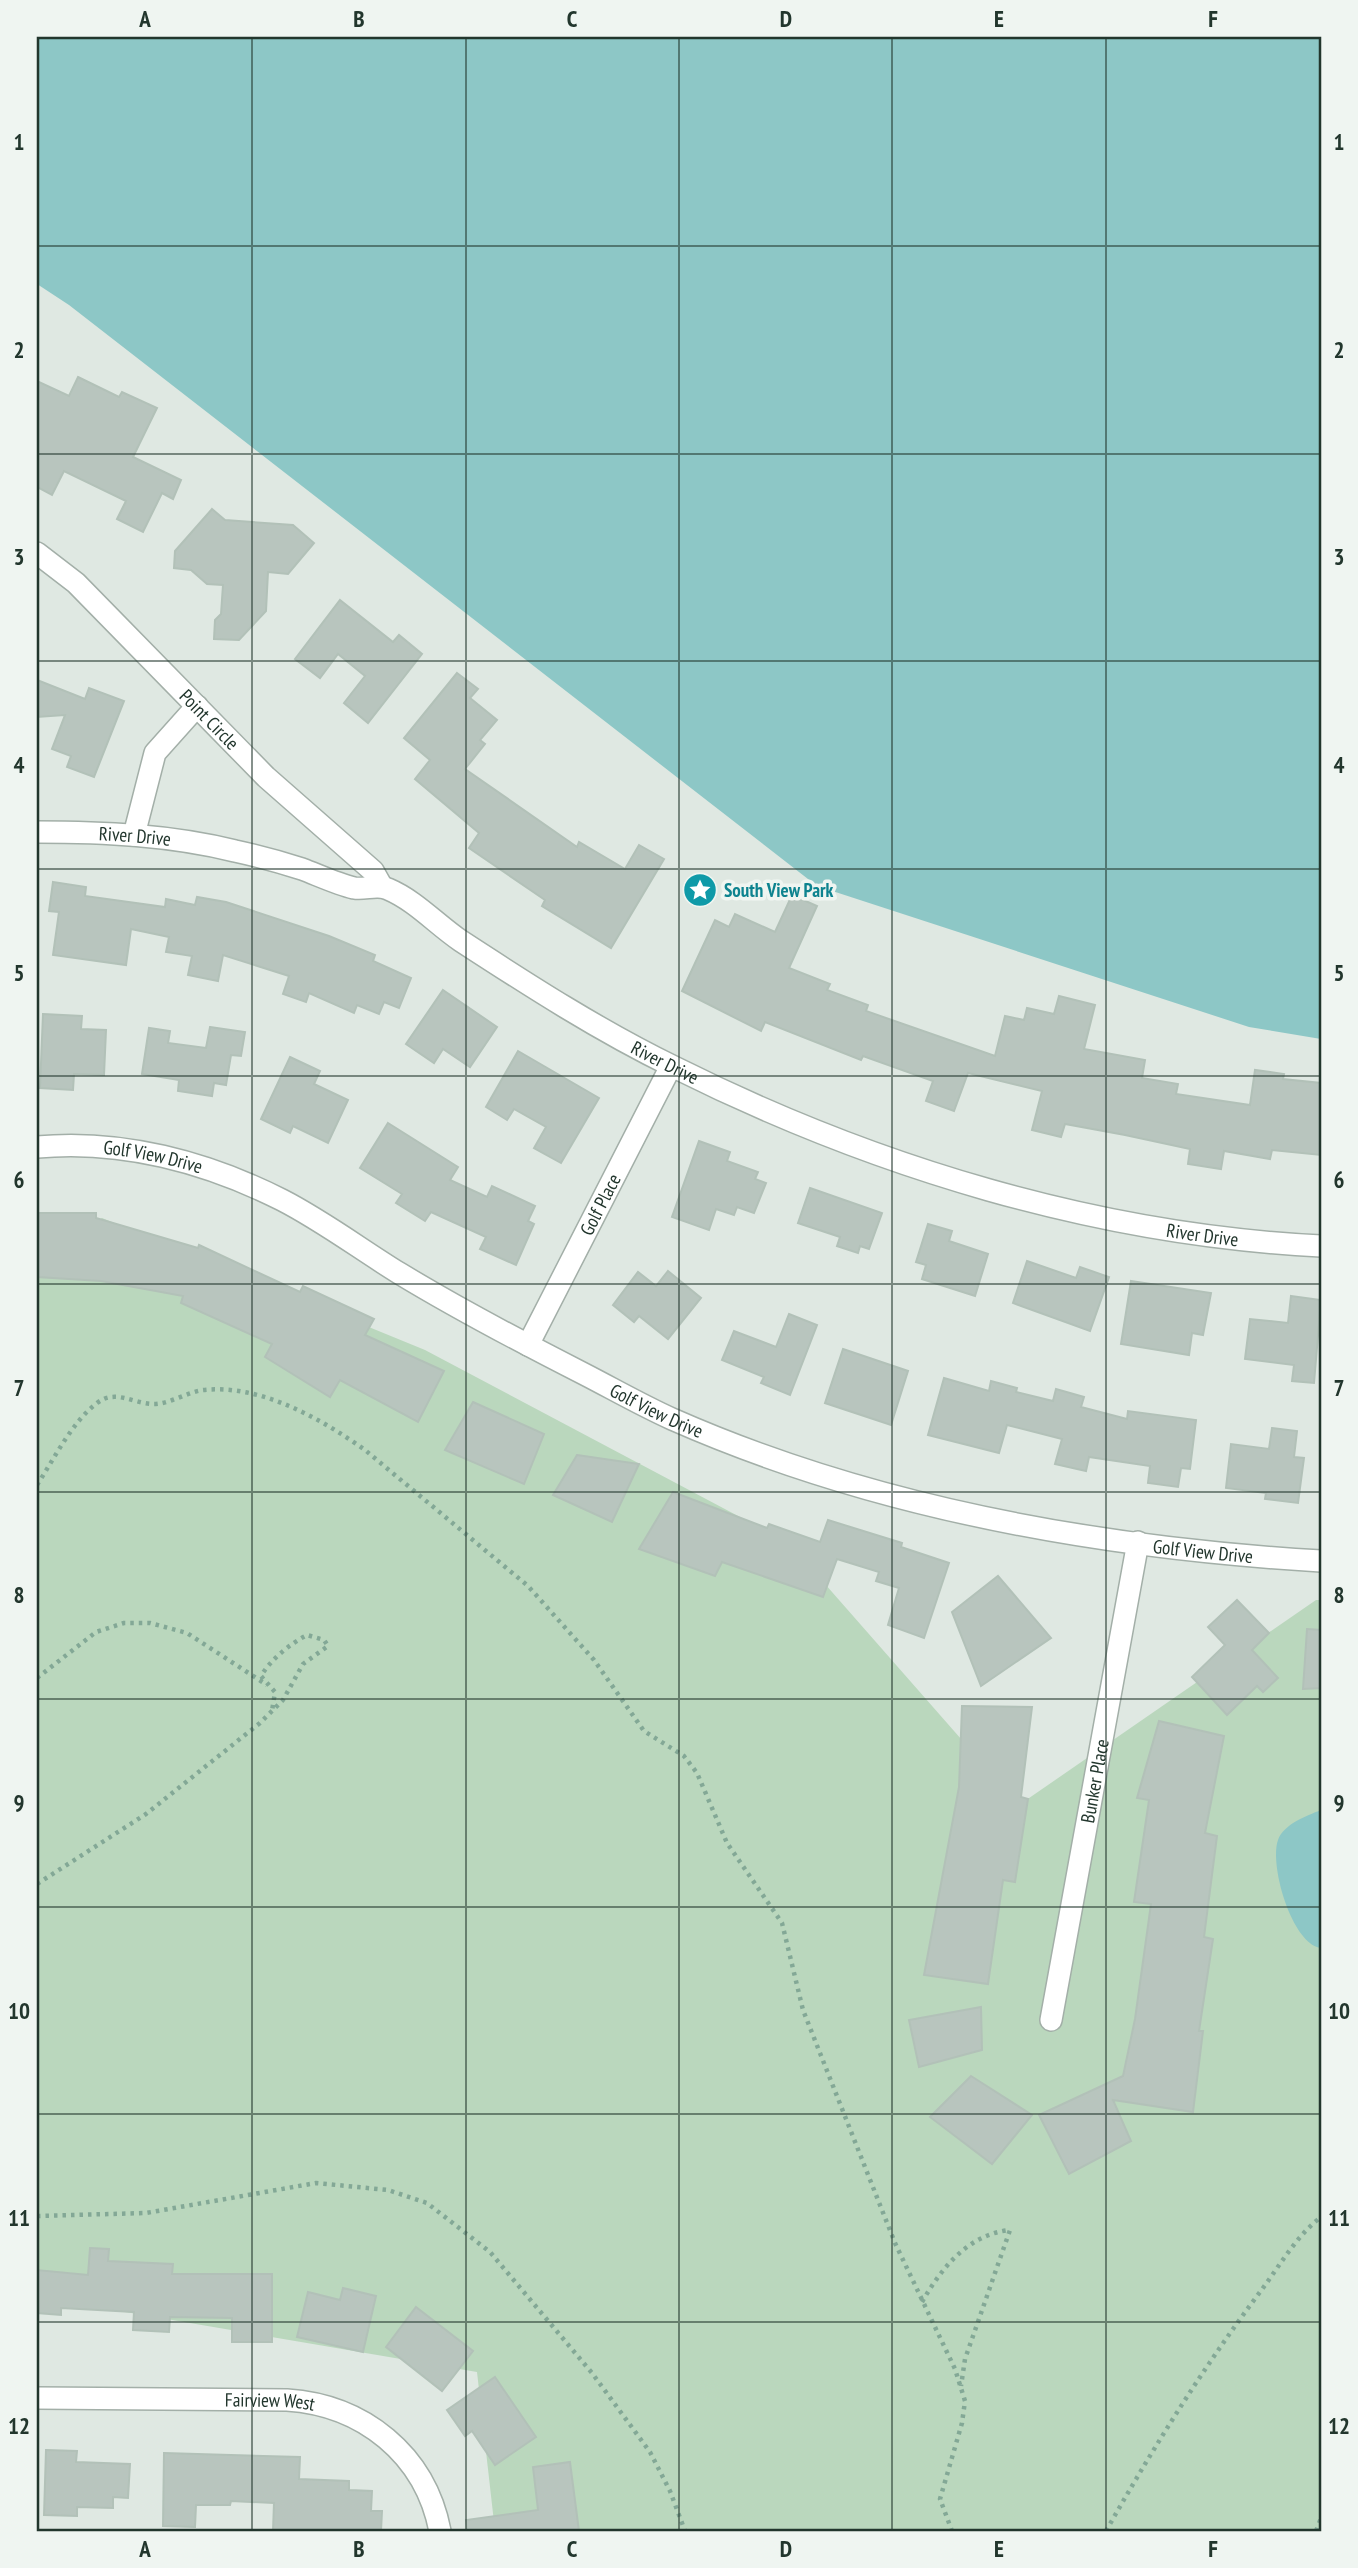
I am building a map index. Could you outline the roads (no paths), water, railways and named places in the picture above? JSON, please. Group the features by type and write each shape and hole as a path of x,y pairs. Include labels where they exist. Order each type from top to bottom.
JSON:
{"street":[{"name":"Point Circle","path":"37,553 76,583 266,777 373,871 382,887"},
{"path":"134,835 155,753 197,706"},
{"name":"River Drive","path":"37,832 134,835 232,850 355,888 382,887 410,901 456,938 585,1019 671,1066 754,1106 842,1142 932,1173 1023,1199 1116,1220 1196,1233 1321,1246"},
{"name":"Golf Place","path":"528,1345 671,1066"},
{"name":"Golf View Drive","path":"37,1147 89,1146 145,1152 234,1177 285,1201 398,1273 528,1345 672,1419 823,1476 979,1518 1138,1542 1321,1561"},
{"name":"Bunker Place","path":"1051,2020 1138,1542"},
{"name":"Fairview West","path":"37,2398 286,2400 323,2404 364,2422 400,2449 421,2479 440,2530"}],"water":[{"path":"37,37 1321,37 1321,1039 1249,1027 817,886 69,305 37,284"},
{"path":"1321,1810 1321,1948 1310,1943 1292,1919 1280,1884 1276,1852 1278,1840 1285,1829"}],"place":[{"name":"South View Park","path":"700,890"}]}
